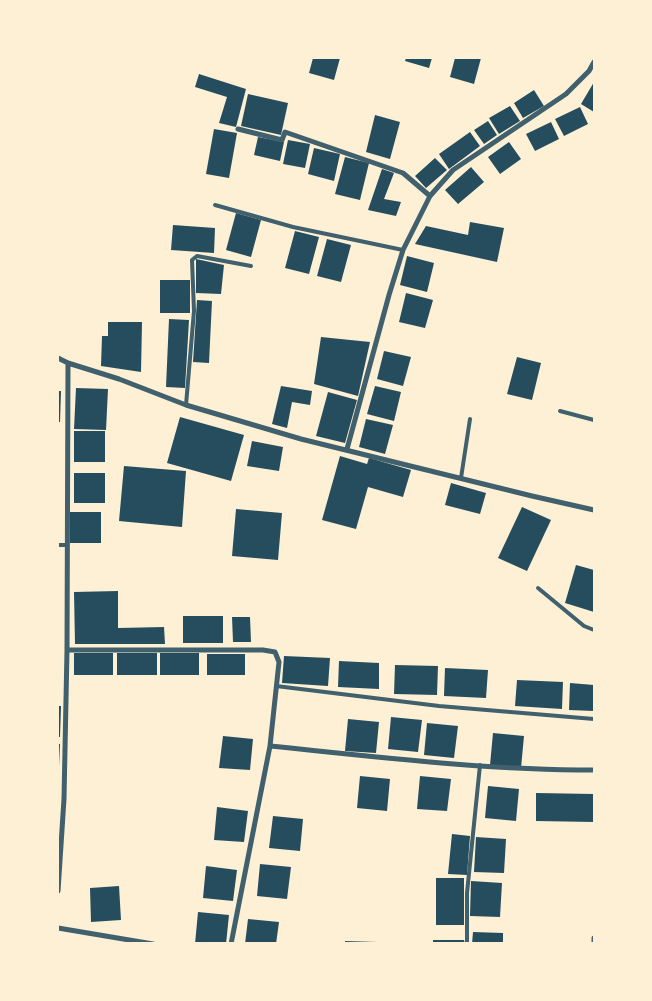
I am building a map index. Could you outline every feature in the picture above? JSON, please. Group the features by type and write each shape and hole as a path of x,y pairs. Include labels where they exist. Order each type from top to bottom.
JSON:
{"street":[{"path":"347,449 403,250 430,196 452,170 566,94 589,71 594,62"},
{"path":"238,130 282,140 285,132 353,155 403,173 430,196"},
{"path":"58,358 186,405 301,439 594,510"},
{"path":"58,892 64,799 67,650 68,363"},
{"path":"67,650 275,652 279,662 270,746 231,944"},
{"path":"270,746 542,770 594,770"},
{"path":"58,928 153,944"},
{"path":"594,938 594,944"}],"lane":[{"path":"214,205 293,227 403,250"},
{"path":"186,405 194,310 192,260 197,256 251,266"},
{"path":"560,411 594,420"},
{"path":"461,478 470,419"},
{"path":"58,545 67,545"},
{"path":"538,588 584,626 594,630"},
{"path":"276,686 439,706 594,719"},
{"path":"467,944 467,892 480,765"}],"building":[{"path":"313,58 340,58 334,80 309,73"},
{"path":"406,58 432,58 429,68 405,61"},
{"path":"455,58 481,58 474,84 450,77"},
{"path":"199,74 246,89 236,127 219,123 227,97 195,87"},
{"path":"594,82 594,112 581,104"},
{"path":"534,90 544,106 523,118 514,103"},
{"path":"248,94 288,103 281,135 241,126"},
{"path":"510,106 520,121 499,134 489,118"},
{"path":"580,107 588,124 564,136 555,119"},
{"path":"375,115 400,122 390,159 366,152"},
{"path":"488,121 497,135 484,144 474,130"},
{"path":"551,122 559,139 535,151 526,134"},
{"path":"214,129 237,133 229,178 206,174"},
{"path":"470,132 480,146 449,169 439,154"},
{"path":"258,137 284,142 280,161 254,155"},
{"path":"288,140 310,144 305,168 283,164"},
{"path":"509,142 521,159 500,174 488,157"},
{"path":"314,148 340,154 334,181 308,174"},
{"path":"345,157 369,163 360,200 335,194"},
{"path":"435,158 447,170 426,188 415,176"},
{"path":"471,167 484,182 458,204 445,190"},
{"path":"382,169 394,173 384,199 401,202 396,216 368,210"},
{"path":"236,213 261,220 251,257 226,250"},
{"path":"470,222 504,228 497,262 415,244 426,226 468,235"},
{"path":"173,225 215,228 214,253 171,250"},
{"path":"295,231 319,237 309,274 285,268"},
{"path":"327,239 351,245 341,282 317,276"},
{"path":"407,256 434,263 427,292 400,285"},
{"path":"196,259 224,265 221,294 196,293"},
{"path":"160,280 190,280 190,313 160,313"},
{"path":"406,293 433,300 425,328 399,322"},
{"path":"197,300 212,301 209,363 193,362"},
{"path":"169,319 189,320 185,388 166,387"},
{"path":"108,322 142,322 141,372 101,366 102,336 108,336"},
{"path":"321,337 370,342 358,396 314,384"},
{"path":"384,351 411,357 403,386 377,379"},
{"path":"517,357 541,363 532,400 507,394"},
{"path":"281,386 312,391 310,405 292,402 287,428 272,424"},
{"path":"375,386 401,392 394,421 367,414"},
{"path":"76,388 108,389 106,430 74,429"},
{"path":"58,391 61,391 60,422 58,422"},
{"path":"328,392 357,400 345,443 316,436"},
{"path":"180,417 244,435 231,481 167,463"},
{"path":"366,419 393,425 385,454 359,447"},
{"path":"74,431 105,431 105,462 74,462"},
{"path":"252,441 283,447 279,471 247,466"},
{"path":"340,456 367,464 369,458 411,470 403,497 368,487 356,529 322,520"},
{"path":"124,466 186,471 182,527 119,521"},
{"path":"74,473 105,473 105,503 74,503"},
{"path":"451,483 486,493 480,514 445,505"},
{"path":"522,507 551,520 527,571 498,558"},
{"path":"236,509 282,513 278,560 232,556"},
{"path":"70,512 101,512 101,543 70,543"},
{"path":"576,565 594,570 594,612 565,603"},
{"path":"118,591 118,628 164,627 165,644 75,644 74,592"},
{"path":"183,616 223,616 223,643 183,643"},
{"path":"232,617 250,617 251,642 233,642"},
{"path":"74,653 113,653 113,675 74,675"},
{"path":"117,653 157,653 157,675 117,675"},
{"path":"160,653 199,653 199,675 160,675"},
{"path":"207,654 245,654 245,675 207,675"},
{"path":"284,656 330,658 328,686 282,683"},
{"path":"339,661 379,663 379,689 338,687"},
{"path":"395,665 438,666 437,695 394,694"},
{"path":"445,668 488,670 486,698 444,696"},
{"path":"517,680 563,682 562,709 515,706"},
{"path":"570,683 594,685 594,711 569,710"},
{"path":"58,706 61,706 60,737 58,737"},
{"path":"391,717 422,720 418,752 388,749"},
{"path":"348,719 379,722 376,753 345,751"},
{"path":"427,723 458,726 454,758 424,755"},
{"path":"493,733 524,736 521,768 490,765"},
{"path":"223,736 253,739 250,770 219,768"},
{"path":"58,744 60,744 59,766 58,766"},
{"path":"360,776 390,779 387,811 357,808"},
{"path":"420,776 451,779 447,811 417,809"},
{"path":"488,786 519,789 516,821 485,818"},
{"path":"536,793 594,794 594,822 536,821"},
{"path":"217,807 248,811 244,842 214,840"},
{"path":"273,816 303,819 300,851 269,848"},
{"path":"452,834 470,836 467,875 448,874"},
{"path":"476,837 506,839 504,873 474,872"},
{"path":"260,864 291,867 287,899 257,896"},
{"path":"206,866 237,870 233,901 203,898"},
{"path":"436,878 464,878 464,925 436,925"},
{"path":"471,881 502,883 500,917 470,916"},
{"path":"119,886 121,920 91,922 90,888"},
{"path":"198,912 229,915 226,944 195,944"},
{"path":"248,919 279,922 276,944 245,944"},
{"path":"473,932 503,933 503,944 472,944"},
{"path":"433,940 464,940 465,944 433,944"},
{"path":"345,941 378,942 378,944 345,944"}]}
